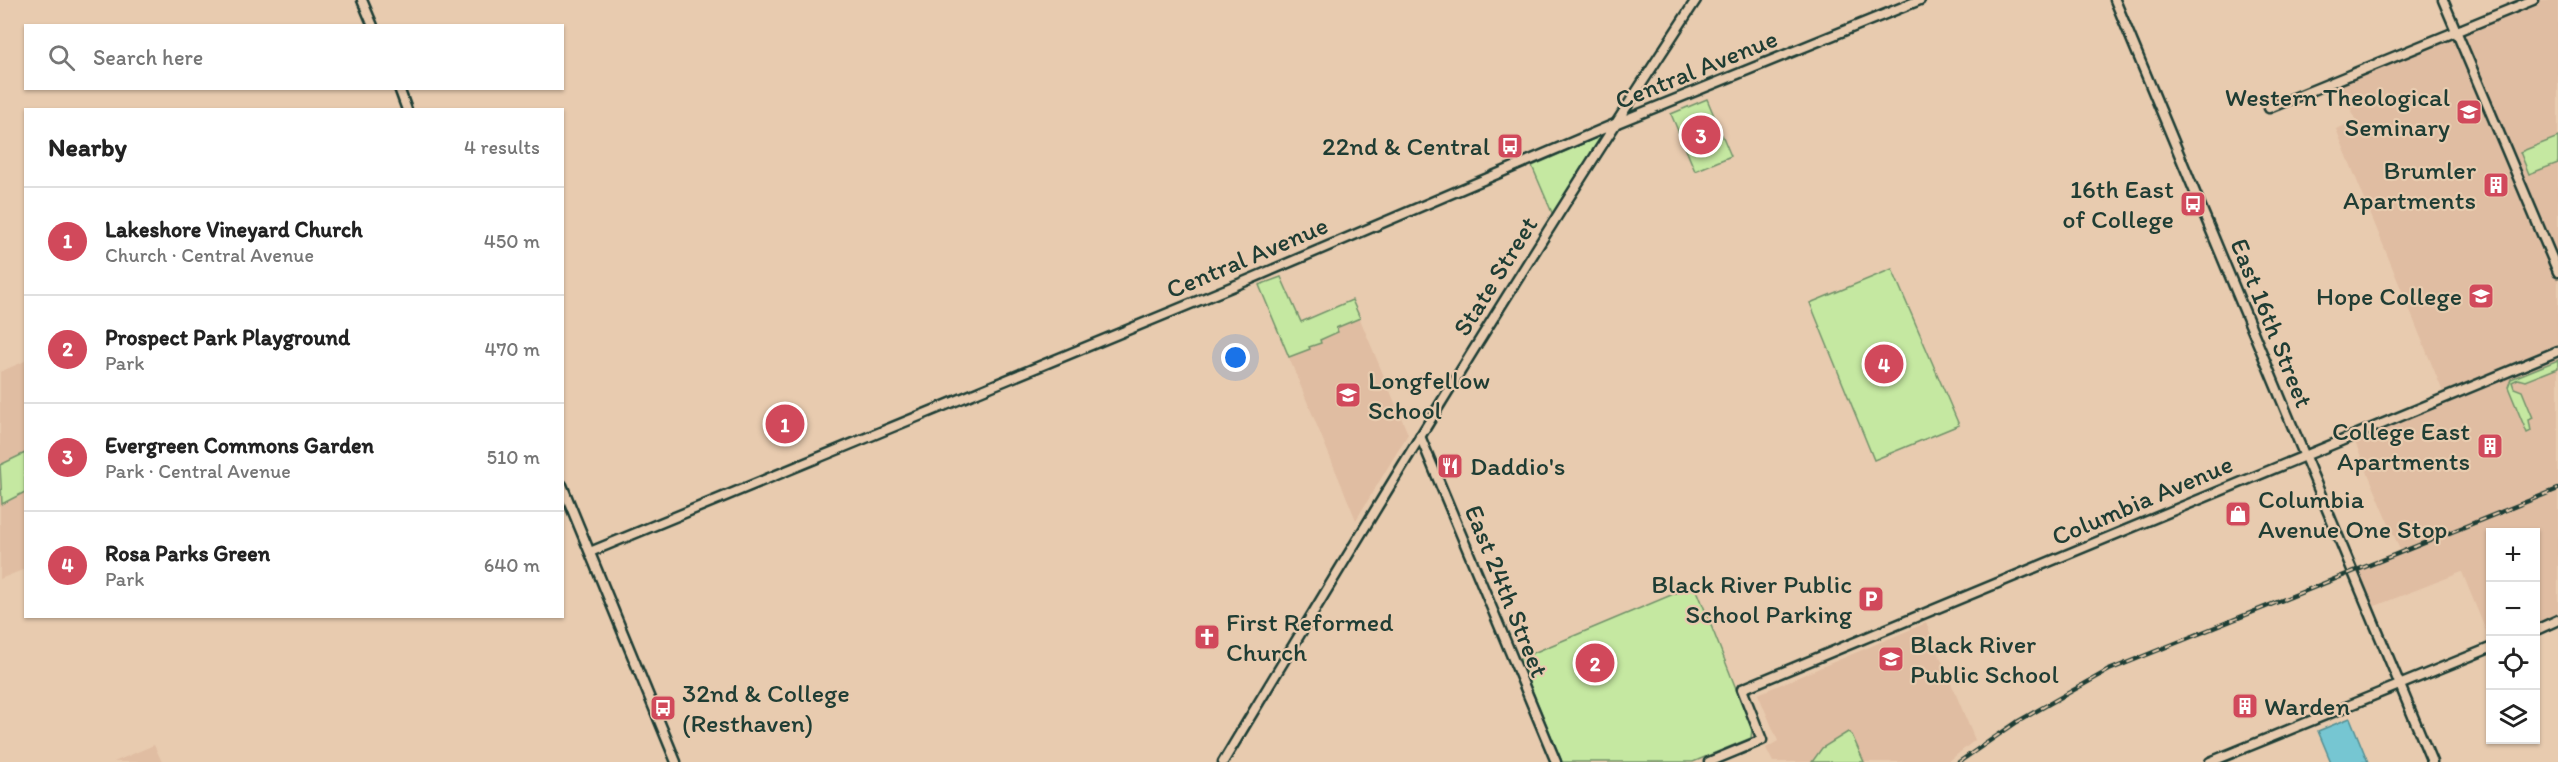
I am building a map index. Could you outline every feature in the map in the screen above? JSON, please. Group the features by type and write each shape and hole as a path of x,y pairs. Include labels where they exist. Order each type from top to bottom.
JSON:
{"street":[{"path":"362,0 372,24"},
{"name":"State Street","path":"1223,762 1420,436 1696,0"},
{"name":"Central Avenue","path":"590,552 1267,272 1617,123 1920,0"},
{"name":"East 16th Street","path":"2115,0 2432,762"},
{"path":"2443,0 2558,272"},
{"path":"2269,108 2534,0"},
{"path":"400,90 406,108"},
{"name":"Columbia Avenue","path":"1709,762 1762,740 1742,689 2558,351"},
{"name":"East 24th Street","path":"1420,436 1556,762"},
{"path":"564,490 676,762"},
{"path":"2540,628 2558,620"},
{"path":"2210,762 2486,650"}],"shaded area":[{"name":"Hope College","path":"2533,0 2558,0 2558,616 2540,623 2540,528 2486,528 2486,631 2462,572 2370,608 2354,569 2400,550 2352,435 2445,397 2336,129 2356,121 2339,80"},
{"name":"Longfellow School","path":"1281,277 1301,322 1352,300 1408,434 1356,520 1259,285"},
{"path":"24,361 24,569 0,579 0,372"},
{"name":"Black River Public School","path":"1926,623 1975,740 1948,762 1773,762 1766,748 1778,741 1758,694"},
{"path":"154,745 162,762 114,762"}],"green space":[{"path":"1707,99 1731,156 1695,171 1671,114"},
{"path":"1605,134 1553,215 1532,166"},
{"path":"2558,137 2558,163 2529,174 2520,152"},
{"path":"1892,269 1959,425 1874,460 1810,303"},
{"path":"1281,277 1301,322 1352,300 1360,318 1336,328 1338,332 1320,340 1321,343 1289,357 1259,285"},
{"path":"2558,360 2558,368 2525,381 2518,379 2512,382 2514,388 2522,391 2533,418 2529,420 2531,431 2527,433 2508,387 2511,379"},
{"path":"24,453 24,493 2,504 0,465"},
{"path":"1695,585 1752,729 1751,738 1693,762 1562,762 1519,659"},
{"path":"1848,732 1852,735 1864,762 1812,762 1822,748"}],"water":[{"path":"2350,718 2368,762 2331,762 2318,731"}],"railway":[{"path":"1959,762 2017,722 2109,670 2558,489"}],"place":[{"name":"Western Theological Seminary","path":"2469,112"},
{"name":"Evergreen Commons Garden","path":"1701,135"},
{"name":"22nd & Central","path":"1510,146"},
{"name":"Brumler Apartments","path":"2496,185"},
{"name":"16th East of College","path":"2193,204"},
{"name":"Hope College","path":"2481,296"},
{"name":"Rosa Parks Green","path":"1884,364"},
{"name":"Longfellow School","path":"1348,395"},
{"name":"Lakeshore Vineyard Church","path":"785,424"},
{"name":"College East Apartments","path":"2490,446"},
{"name":"Daddio's","path":"1450,466"},
{"name":"Columbia Avenue One Stop","path":"2238,514"},
{"name":"Black River Public School Parking","path":"1871,599"},
{"name":"First Reformed Church","path":"1207,637"},
{"name":"Black River Public School","path":"1891,659"},
{"name":"Prospect Park Playground","path":"1595,663"},
{"name":"Warden","path":"2245,706"},
{"name":"32nd & College (Resthaven)","path":"663,708"}]}
